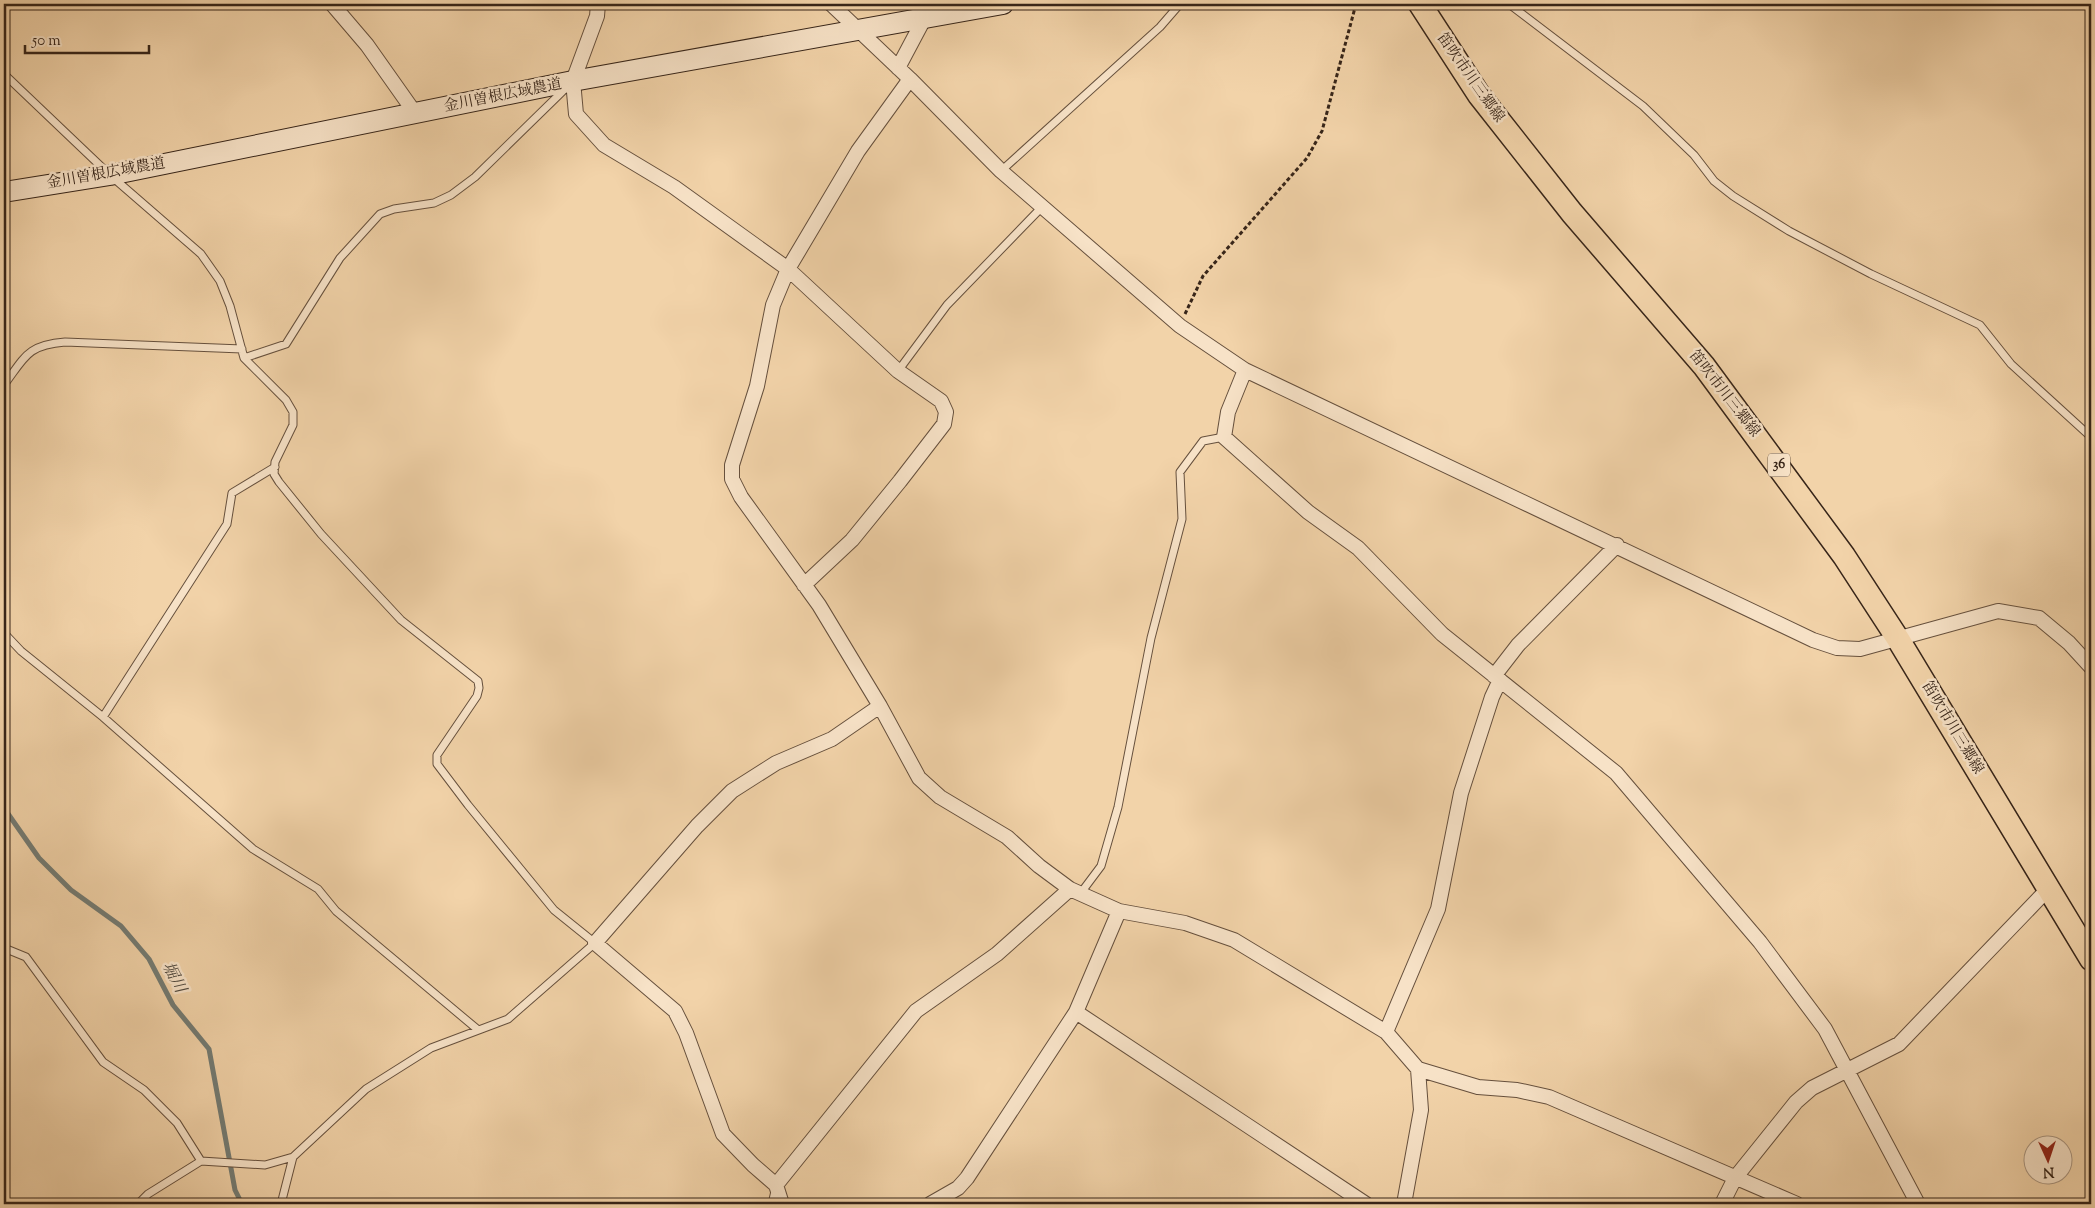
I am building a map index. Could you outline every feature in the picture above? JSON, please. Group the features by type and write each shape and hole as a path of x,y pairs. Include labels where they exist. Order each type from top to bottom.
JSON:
{"main road":[{"name":"笛吹市川三郷線","path":"1420,4 1478,95 1572,213 1704,366 1844,556 1898,639 2091,959"}],"street":[{"path":"332,4 367,44 415,113"},
{"path":"598,4 597,16 573,82 576,114 604,145 674,187 788,269 898,371 941,401 946,412 944,424 852,540 804,584"},
{"path":"831,4 910,79 1001,172 1180,326 1245,370 1617,545 1813,640 1837,648 1860,649 1998,611 2039,618 2069,643 2091,667"},
{"name":"金川曽根広域農道","path":"4,192 110,174 573,82 1003,4"},
{"path":"898,68 924,19"},
{"path":"910,79 858,151 788,269 773,305 757,386 732,465 732,479 741,496 819,605 880,706 919,778 940,797 1006,837 1039,866 1075,892 1119,911 1185,924 1234,940 1386,1032 1418,1069 1478,1087 1517,1090 1549,1097 1797,1204"},
{"path":"1245,370 1228,412 1224,437 1308,512 1358,548 1442,634 1616,772 1760,942 1825,1029 1918,1204"},
{"path":"1386,1032 1438,908 1461,793 1497,678 1518,645 1617,545"},
{"path":"782,1204 776,1185 753,1166 723,1134 686,1033 675,1011 596,943 696,826 732,792 776,763 832,739 880,706"},
{"path":"1722,1204 1735,1178 1796,1102 1812,1088 1899,1044 2048,889"},
{"path":"776,1185 916,1011 997,954 1075,892"},
{"path":"930,1204 958,1188 967,1178 1076,1012 1119,911"},
{"path":"1076,1012 1366,1204"},
{"path":"1404,1204 1421,1110 1418,1069"}],"lane":[{"path":"1001,172 1160,27 1180,4"},
{"path":"1509,4 1643,106 1694,156 1714,181 1734,196 1789,231 1870,274 1980,325 2011,364 2091,437"},
{"path":"4,74 110,174 201,254 220,281 230,306 244,358 286,400 293,412 293,425 275,467 274,474 279,482 321,534 401,620 478,681 477,696 437,755 437,764 554,910 596,943 508,1019 477,1029 431,1048 366,1089 294,1157 264,1165 200,1161 148,1194 138,1204"},
{"path":"244,358 286,344 340,258 380,214 394,209 434,203 451,195 475,177 573,82"},
{"path":"898,371 947,305 1042,207"},
{"path":"4,385 26,354 43,344 65,342 242,349"},
{"path":"1075,892 1101,866 1118,807 1151,638 1182,520 1180,472 1203,441 1224,437"},
{"path":"103,718 227,524 232,493 275,467"},
{"path":"4,633 21,651 103,718 253,849 318,889 336,911 477,1029"},
{"path":"4,948 26,957 103,1062 144,1090 177,1124 200,1161"},
{"path":"281,1204 294,1157"},
{"path":"772,1204 776,1185"}],"path":[{"path":"1180,326 1203,276 1307,158 1322,131 1356,4"}],"waterway":[{"name":"堀川","path":"4,808 39,858 71,890 121,926 149,959 173,1005 209,1049 235,1190 242,1204"}]}
